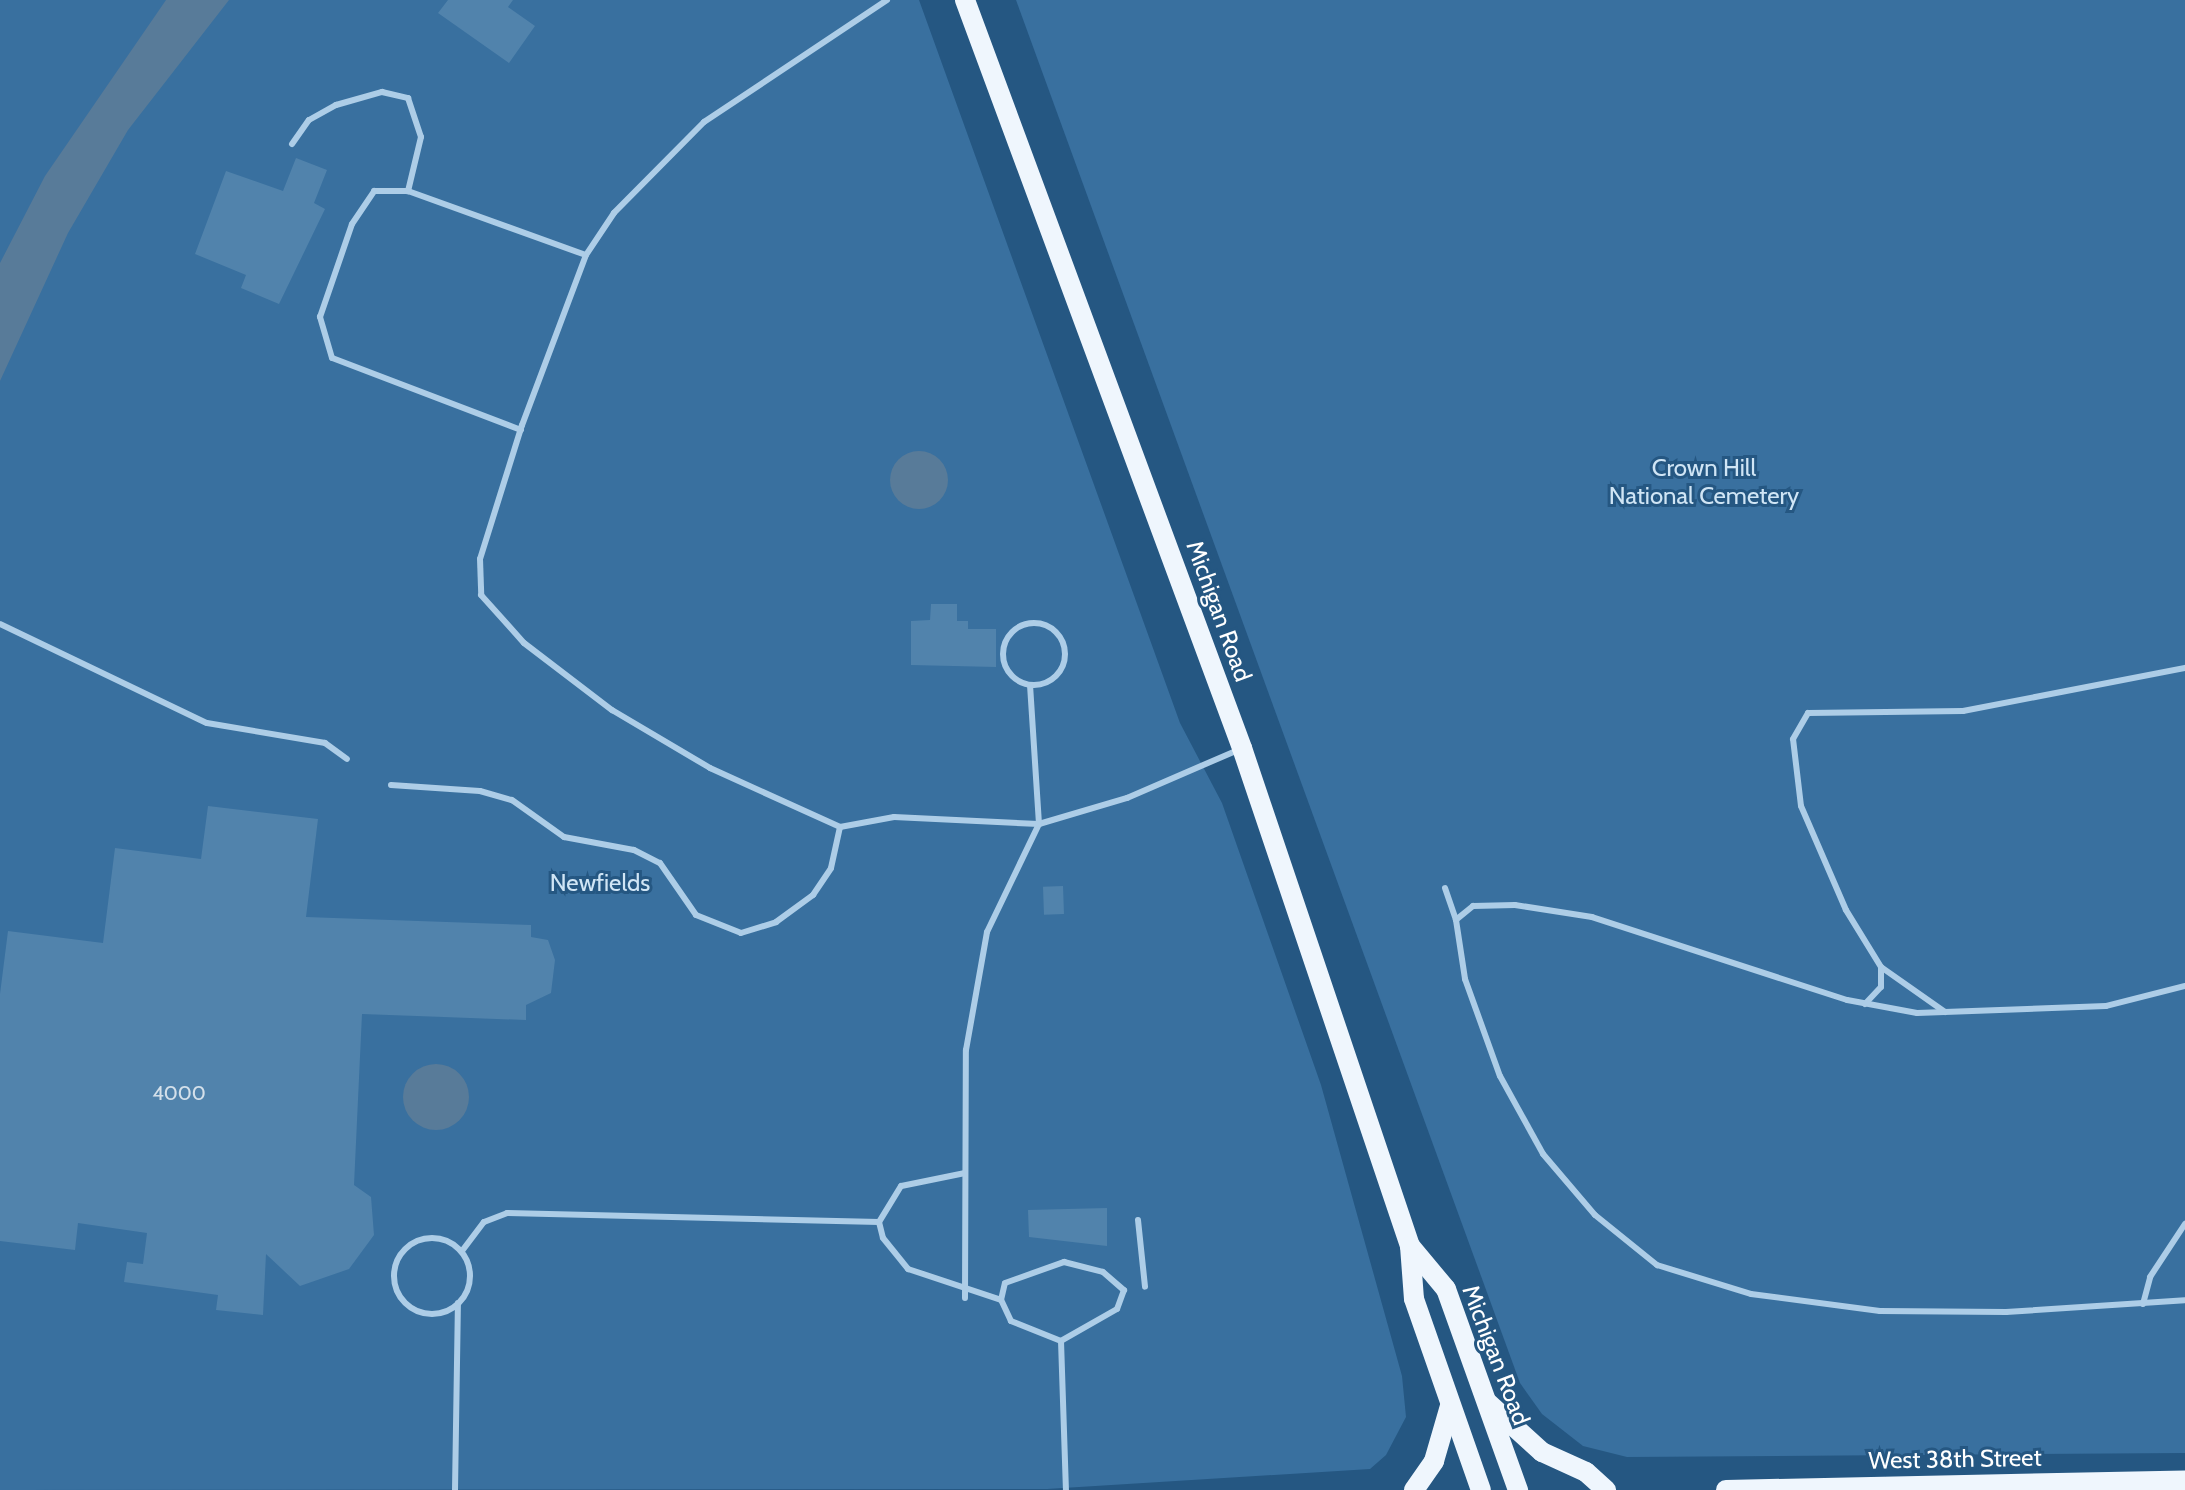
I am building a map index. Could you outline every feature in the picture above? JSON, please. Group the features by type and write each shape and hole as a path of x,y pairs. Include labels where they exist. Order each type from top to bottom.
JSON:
{"main road":[{"name":"Michigan Road","path":"965,0 1242,748 1410,1246 1414,1299 1481,1490"},
{"name":"Michigan Road","path":"1410,1246 1446,1289 1518,1490"},
{"path":"1487,1403 1542,1452 1586,1472 1606,1490"},
{"path":"1414,1490 1434,1461 1450,1406"},
{"name":"West 38th Street","path":"1726,1490 2185,1480"}],"lane":[{"path":"887,0 704,122 664,156 586,255 521,430 480,559 481,595 524,643 612,710 710,768 840,827 894,817 1039,824 1127,798 1242,748"},
{"path":"292,144 309,120 336,105 382,92 408,98 421,137 408,191"},
{"path":"521,430 344,365 323,345 323,304 364,199 374,191 408,191 586,255"},
{"path":"0,624 207,723 325,743 347,759"},
{"path":"1036,624 1058,635 1065,655 1051,680 1030,685 1006,668 1004,647 1016,630 1036,624"},
{"path":"1946,1013 1881,967 1846,910 1801,806 1793,739 1808,713 1963,711 2185,668"},
{"path":"965,1298 966,1050 987,932 1039,824 1030,685"},
{"path":"391,785 480,791 512,800 564,837 634,850 660,863 696,915 741,933 776,922 813,895 831,868 840,827"},
{"path":"1445,888 1456,920 1465,979 1495,1062 1543,1154 1595,1215 1657,1265 1751,1294 1880,1311 2143,1304 2185,1300"},
{"path":"1456,920 1473,906 1515,905 1592,917 1865,1004 1946,1013 2106,1006 2185,986"},
{"path":"1865,1004 1881,987 1881,967"},
{"path":"879,1222 901,1186 965,1173"},
{"path":"462,1251 484,1222 507,1213 879,1222"},
{"path":"1138,1220 1145,1287"},
{"path":"879,1222 908,1269 1001,1300"},
{"path":"2143,1304 2150,1277 2185,1224"},
{"path":"458,1303 433,1314 417,1311 398,1293 394,1267 403,1250 426,1238 462,1251"},
{"path":"455,1490 458,1303 470,1280 462,1251"},
{"path":"1064,1262 1103,1272 1124,1290 1117,1309 1061,1341 1011,1321 1001,1300 1005,1283 1064,1262"},
{"path":"1061,1341 1066,1490"}],"green space":[{"name":"Newfields","path":"0,0 919,0 1180,723 1222,803 1321,1085 1402,1376 1406,1417 1386,1455 1370,1469 1047,1489 0,1490"},
{"name":"Crown Hill National Cemetery","path":"1016,0 2185,0 2185,1453 1627,1457 1583,1446 1542,1414 1520,1383"}],"shaded area":[{"path":"166,0 229,0 128,130 68,233 0,381 0,263 45,176"},
{"path":"919,451 940,459 948,480 940,501 919,509 898,501 890,480 898,459"},
{"path":"430,1064 442,1064 454,1069 464,1079 469,1097 467,1110 454,1125 442,1130 430,1130 418,1125 408,1115 403,1103 403,1091 408,1079 418,1069"}],"building":[{"path":"448,0 513,0 508,7 535,26 509,63 438,13"},
{"path":"296,158 327,170 314,203 325,209 279,304 241,288 246,275 195,254 226,171 283,191"},
{"path":"931,604 957,604 957,621 968,621 968,629 996,629 996,667 911,665 911,621 930,620"},
{"path":"208,806 318,819 306,917 531,925 531,937 548,940 555,960 551,993 526,1005 526,1020 362,1014 354,1185 371,1197 374,1235 349,1269 300,1286 266,1254 263,1315 216,1310 218,1295 124,1282 127,1262 143,1264 147,1233 78,1223 75,1250 0,1241 0,994 8,931 103,943 115,848 201,859"},
{"path":"1063,886 1064,914 1044,915 1043,887"},
{"path":"1107,1208 1107,1246 1029,1237 1028,1210"}]}
